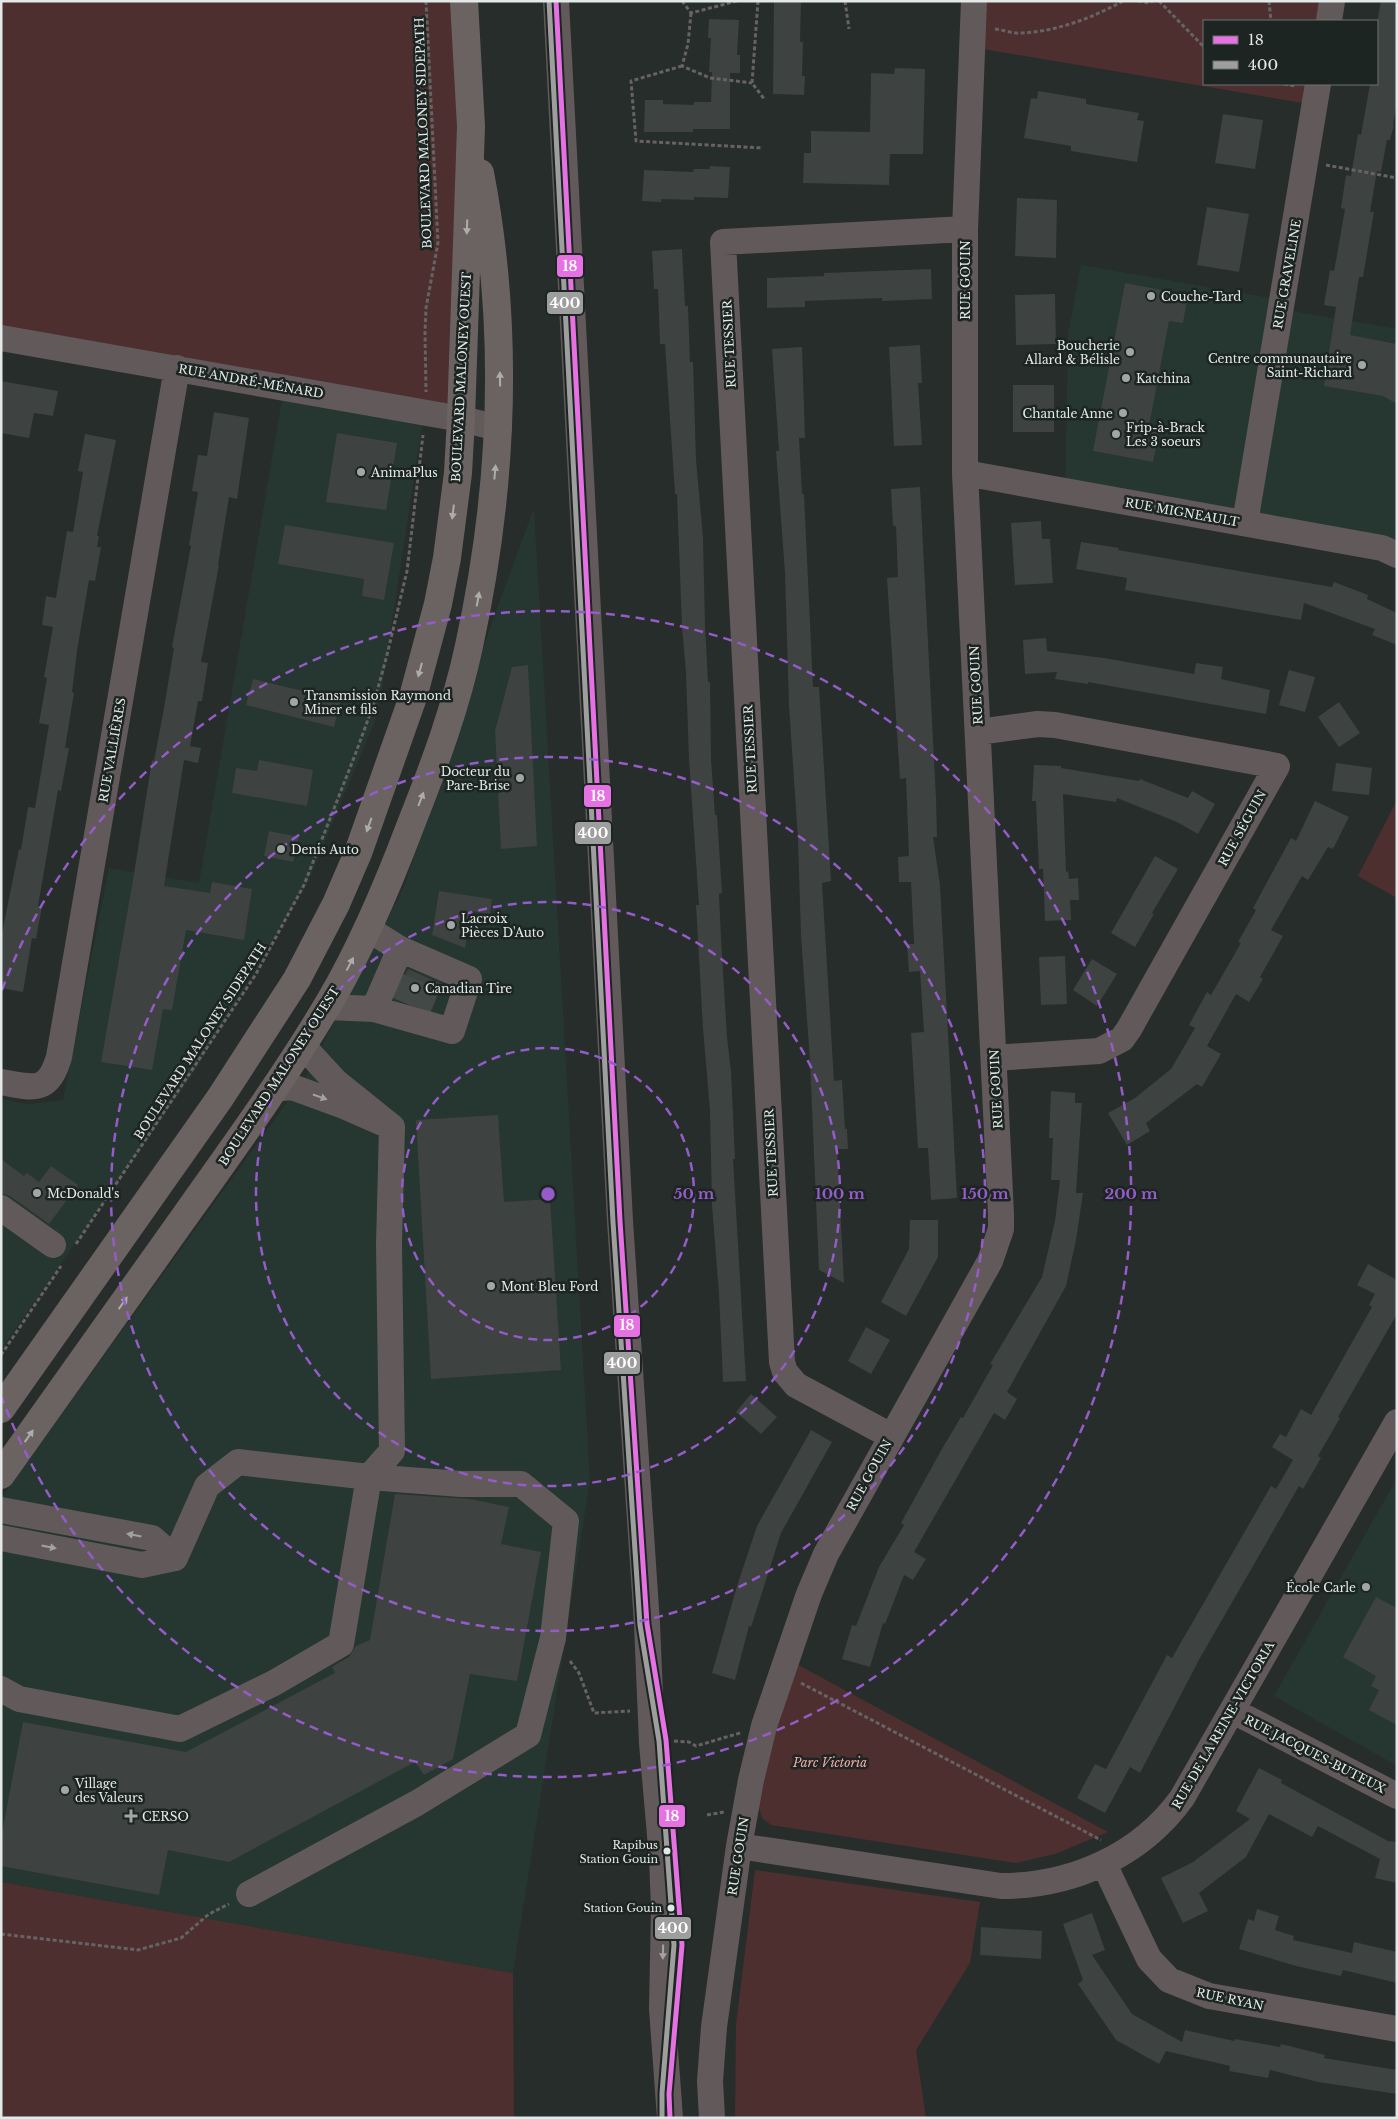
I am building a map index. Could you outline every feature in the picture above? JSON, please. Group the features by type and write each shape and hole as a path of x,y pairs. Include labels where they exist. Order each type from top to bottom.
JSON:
{"main road":[{"name":"BOULEVARD MALONEY OUEST","path":"1,1408 215,1106 261,1037 296,979 336,904 358,853 413,698 436,613 449,541 458,473 471,126 464,1"},
{"name":"BOULEVARD MALONEY OUEST","path":"1,1475 222,1163 326,1008 368,928 392,875 423,795 452,709 469,647 493,496 499,428 500,361 490,226 471,126"}],"street":[{"path":"556,1 620,1221 647,1624 652,1743 662,1858 664,1908 662,2009 670,2106"},
{"name":"RUE GOUIN","path":"712,2118 710,2081 714,2027 739,1846 751,1780 764,1726 816,1574 996,1245 1001,1229 1002,1214 965,473 965,229 974,1"},
{"path":"1329,20 1332,1"},
{"name":"RUE GRAVELINE","path":"1244,523 1318,85"},
{"name":"RUE TESSIER","path":"891,1436 796,1385 785,1372 782,1362 723,242 965,229"},
{"name":"RUE ANDRÉ-MÉNARD","path":"1,338 461,419 499,428"},
{"name":"RUE VALLIÈRES","path":"1,1082 30,1087 41,1085 49,1080 59,1057 177,368"},
{"name":"RUE MIGNEAULT","path":"965,473 1382,548 1397,555"},
{"name":"RUE SÉGUIN","path":"978,732 1038,724 1056,725 1277,766 1122,1039 1099,1050 994,1058"},
{"path":"326,1008 400,1010 452,1030 469,979 420,963 368,928"},
{"path":"400,1010 420,963"},
{"path":"302,1045 336,1082 392,1127"},
{"path":"273,1088 292,1087 344,1106 392,1127"},
{"path":"1,1689 19,1698 180,1729 274,1683 341,1644 369,1477 392,1451 389,1244 392,1127"},
{"path":"1,1208 62,1253"},
{"name":"RUE DE LA REINE-VICTORIA","path":"739,1846 1001,1886 1043,1883 1065,1878 1109,1860 1134,1846 1167,1818 1182,1798 1397,1422"},
{"path":"175,1558 207,1486 238,1462 369,1477 461,1484 521,1484 566,1521 553,1638 528,1735 417,1803 249,1894"},
{"path":"1,1510 152,1538 175,1558"},
{"path":"1,1538 142,1565 175,1558"},
{"path":"647,1624 666,1740 682,1945 670,2106"},
{"name":"RUE JACQUES-BUTEUX","path":"1232,1711 1397,1796"},
{"name":"RUE RYAN","path":"1109,1860 1149,1960 1169,1980 1209,1996 1397,2028"}],"path":[{"name":"BOULEVARD MALONEY SIDEPATH","path":"1,1355 62,1253 256,974 300,892 323,840 373,706 391,642 407,571 426,392 426,308 438,243 426,1"},
{"path":"682,1 691,13 688,44 682,66"},
{"path":"691,13 737,1"},
{"path":"758,1 752,83 765,100"},
{"path":"845,1 848,29"},
{"path":"972,31 990,28 1020,34 1059,28 1103,12 1123,1"},
{"path":"1138,1 1149,3 1153,1"},
{"path":"1160,1 1203,46"},
{"path":"1269,1 1271,20"},
{"path":"752,83 710,78 682,66 631,81 636,141 763,148"},
{"path":"1326,165 1397,178"},
{"path":"553,1638 579,1673 594,1713 619,1710 634,1712"},
{"path":"781,1676 801,1683 1100,1840 1109,1860"},
{"path":"666,1740 689,1742 696,1746 764,1726"},
{"path":"707,1815 728,1811"},
{"path":"1,1934 138,1950 181,1938 209,1914 249,1894"}],"shaded area":[{"path":"1081,265 1282,300 1281,309 1397,329 1397,555 1065,491 1068,334"},
{"path":"284,388 424,413 378,714 308,882 194,1072 1,1350 1,1099 28,1104 63,1100 109,868 199,883"},
{"path":"534,508 590,1481 513,1973 1,1882 1,1498 308,1073 404,887 492,622"},
{"name":"École Carle","path":"1397,1478 1397,1766 1274,1696"}],"green space":[{"path":"1,1 464,1 461,419 1,338"},
{"path":"974,1 1332,1 1329,20 1203,20 1203,85 1318,85 1315,105 971,47"},
{"path":"1397,800 1397,898 1358,876"},
{"name":"Parc Victoria","path":"787,1659 1108,1832 1055,1854 1016,1863 771,1825 762,1818 751,1780"},
{"path":"755,1870 980,1902 970,1963 916,2050 926,2118 735,2118 736,2025"},
{"path":"1,1882 513,1973 514,2118 1,2118"}],"building":[{"path":"774,1 801,1 800,42 803,42 802,76 805,76 804,95 773,94"},
{"path":"1381,1 1397,1 1397,102 1394,125 1390,140 1387,140 1381,172 1377,171 1370,212 1374,212 1363,277 1359,277 1350,335 1397,344 1397,404 1383,396 1324,386 1336,307 1324,305 1330,270 1334,271 1345,209 1341,208 1346,175 1351,176 1358,134 1361,135 1370,85 1378,85 1378,20"},
{"path":"709,19 739,20 737,55 740,55 740,73 730,73 730,129 693,129 693,132 644,132 645,100 663,100 663,104 694,105 694,102 711,102 712,72 709,72 711,38 708,38"},
{"path":"895,68 925,69 923,154 890,154 889,185 803,183 804,153 811,153 811,131 870,132 871,73 894,74"},
{"path":"1038,91 1086,99 1086,104 1139,113 1137,120 1144,121 1137,162 1071,151 1071,146 1024,138 1031,98 1037,99"},
{"path":"1223,114 1263,120 1255,169 1215,163"},
{"path":"710,166 730,167 728,198 694,197 694,200 661,199 661,202 642,201 644,170 693,172 694,169 710,169"},
{"path":"1017,198 1057,200 1056,258 1015,256"},
{"path":"1207,207 1249,214 1239,272 1197,265"},
{"path":"682,249 685,306 688,306 690,362 693,362 696,460 703,537 705,626 708,682 710,682 711,759 722,893 719,894 721,938 731,1071 735,1159 733,1159 746,1381 723,1382 712,1205 710,1111 696,905 699,905 689,760 677,494 675,494 665,344 660,344 658,289 654,289 652,251"},
{"path":"931,269 932,299 882,301 882,298 805,301 805,307 767,308 767,278 824,276 824,273"},
{"path":"1125,283 1188,295 1183,323 1169,321 1149,426 1160,428 1153,462 1093,451"},
{"path":"1055,294 1056,344 1016,345 1015,295"},
{"path":"920,345 922,383 918,383 922,445 894,446 889,347"},
{"path":"802,347 805,438 799,438 802,494 804,494 813,687 819,687 831,881 822,883 834,1081 842,1080 848,1149 837,1149 844,1283 819,1270 810,1061 801,936 798,839 789,706 785,573 776,451 779,451 772,349"},
{"path":"1,381 58,391 53,416 34,413 29,438 1,433"},
{"path":"1013,385 1054,385 1054,432 1013,432"},
{"path":"214,412 249,418 237,499 229,497 219,565 201,662 208,663 202,701 198,701 190,746 201,748 198,763 184,760 164,886 210,893 212,882 252,889 244,940 186,930 172,1010 163,1009 152,1070 101,1062 152,760 154,761 164,708 174,648 172,647 191,546 189,545 198,492 192,491 198,455 207,456"},
{"name":"AnimaPlus","path":"337,433 397,443 386,510 326,502"},
{"path":"85,434 116,440 97,536 99,536 97,547 101,547 95,581 89,580 77,651 72,692 74,693 65,748 69,748 61,791 58,790 38,906 42,906 36,939 32,938 23,992 1,988 1,938 19,849 21,850 28,807 35,808 49,725 39,723 47,678 44,677 53,627 42,625 46,596 56,598 67,531 73,532 83,472 78,471"},
{"path":"920,487 936,798 937,837 933,837 940,885 957,1198 931,1200 928,1148 918,1148 911,1033 924,1032 920,971 909,972 907,944 914,944 911,882 899,882 898,857 909,856 906,778 900,779 887,578 898,577 896,526 893,526 891,489"},
{"path":"1041,521 1042,539 1050,539 1053,583 1015,585 1011,523"},
{"path":"285,525 394,543 384,600 362,596 364,579 278,564"},
{"path":"1081,542 1332,587 1334,582 1368,595 1367,599 1397,613 1397,645 1372,635 1375,629 1304,603 1301,620 1125,590 1127,578 1076,569"},
{"path":"1046,638 1047,651 1104,658 1194,674 1196,663 1223,667 1221,679 1270,690 1266,714 1088,682 1088,684 1055,679 1057,672 1025,674 1023,640"},
{"path":"528,665 537,846 501,849 495,731 512,667"},
{"path":"1289,670 1315,677 1305,712 1279,705"},
{"name":"Transmission Raymond Miner et fils","path":"253,679 341,700 334,727 246,705"},
{"path":"1339,702 1360,733 1339,747 1318,717"},
{"path":"259,760 313,770 307,806 232,793 236,768 257,771"},
{"path":"1336,763 1372,768 1369,795 1332,791"},
{"path":"1034,765 1061,766 1061,768 1139,781 1140,779 1188,798 1192,791 1215,804 1198,834 1177,822 1117,798 1116,802 1063,794 1066,872 1068,871 1069,879 1078,878 1079,900 1070,900 1071,920 1045,921 1043,869 1039,869 1036,801 1032,801"},
{"path":"1315,801 1349,817 1333,849 1328,847 1308,880 1302,876 1271,930 1283,936 1260,977 1263,979 1249,1002 1236,994 1207,1046 1221,1054 1202,1087 1197,1084 1146,1123 1150,1131 1127,1145 1108,1113 1135,1098 1171,1069 1195,1028 1189,1025 1207,992 1211,995 1241,943 1238,942 1256,910 1253,908 1291,838 1296,841"},
{"name":"Denis Auto","path":"269,831 299,837 293,862 264,856"},
{"path":"1155,856 1178,869 1152,913 1154,914 1135,947 1111,933"},
{"name":"Lacroix Pièces D'Auto","path":"439,891 492,899 490,914 471,911 465,948 432,935"},
{"path":"1065,956 1067,1004 1041,1005 1039,957"},
{"path":"1092,959 1117,974 1097,1006 1073,990"},
{"name":"Canadian Tire","path":"408,969 442,984 432,1010 395,999"},
{"path":"1051,1091 1075,1093 1075,1103 1082,1103 1076,1193 1083,1193 1076,1240 1066,1286 1007,1392 1017,1399 1005,1420 994,1413 914,1552 926,1559 913,1580 904,1575 885,1624 883,1623 870,1667 842,1659 852,1625 856,1626 879,1567 904,1525 901,1523 943,1447 961,1417 963,1418 993,1365 990,1364 1042,1277 1055,1221 1060,1180 1051,1180 1053,1138 1049,1138"},
{"name":"Mont Bleu Ford","path":"498,1115 504,1202 550,1199 561,1370 431,1379 416,1120"},
{"name":"McDonald's","path":"1,1159 24,1176 27,1173 39,1182 51,1166 78,1185 49,1224 10,1196 1,1193"},
{"path":"910,1220 938,1220 938,1257 906,1316 881,1302 909,1249"},
{"path":"1368,1264 1397,1280 1397,1314 1338,1417 1340,1418 1318,1456 1321,1458 1303,1489 1299,1486 1200,1658 1140,1773 1130,1767 1105,1813 1077,1798 1095,1764 1106,1769 1167,1655 1172,1658 1271,1486 1276,1489 1293,1460 1272,1447 1280,1434 1286,1437 1301,1409 1311,1415 1372,1307 1369,1305 1375,1294 1357,1285"},
{"path":"866,1327 890,1340 871,1374 848,1361"},
{"path":"751,1394 777,1417 761,1434 736,1412"},
{"path":"811,1430 832,1442 781,1533 751,1627 749,1626 735,1680 712,1673 737,1586 757,1526"},
{"path":"395,1494 470,1499 509,1507 501,1544 541,1552 517,1681 470,1674 453,1759 424,1775 415,1762 229,1862 168,1850 159,1895 1,1866 1,1838 23,1722 186,1752 335,1673 332,1667 349,1657 356,1646 370,1640"},
{"path":"1376,1597 1397,1608 1397,1725 1369,1710 1379,1690 1371,1686 1376,1676 1343,1657"},
{"path":"1259,1768 1282,1780 1281,1783 1388,1841 1397,1842 1397,1883 1375,1878 1380,1859 1318,1826 1312,1837 1269,1814 1246,1857 1199,1893 1208,1911 1183,1923 1161,1878 1193,1862 1250,1819 1236,1811"},
{"path":"1257,1909 1279,1916 1275,1930 1294,1936 1293,1940 1352,1953 1354,1942 1397,1952 1397,1983 1343,1970 1341,1976 1296,1966 1239,1949 1248,1919 1254,1921"},
{"path":"1092,1913 1105,1950 1092,1955 1132,2014 1182,2042 1185,2030 1234,2041 1235,2039 1280,2047 1281,2044 1325,2055 1324,2058 1397,2070 1397,2094 1318,2082 1270,2070 1268,2078 1229,2071 1230,2066 1166,2051 1159,2064 1116,2040 1078,1984 1083,1980 1063,1924"},
{"path":"981,1927 1042,1931 1041,1959 980,1955"}],"tunnel":[{"path":"400,1001 414,969"},
{"path":"418,1008 431,975"}],"transit line":[{"name":"400","path":"549,1 613,1222 640,1625 659,1741 674,1945 662,2093 662,2118"},
{"name":"18","path":"556,1 620,1221 647,1624 666,1740 682,1945 669,2094 670,2118"}],"place":[{"name":"Couche-Tard","path":"1151,296"},
{"name":"Boucherie Allard & Bélisle","path":"1130,352"},
{"name":"Centre communautaire Saint-Richard","path":"1362,365"},
{"name":"Katchina","path":"1126,378"},
{"name":"Chantale Anne","path":"1123,413"},
{"name":"Frip-à-Brack Les 3 soeurs","path":"1116,434"},
{"name":"AnimaPlus","path":"361,472"},
{"name":"Transmission Raymond Miner et fils","path":"294,702"},
{"name":"Docteur du Pare-Brise","path":"520,778"},
{"name":"Denis Auto","path":"281,849"},
{"name":"Lacroix Pièces D'Auto","path":"451,925"},
{"name":"Canadian Tire","path":"415,988"},
{"name":"McDonald's","path":"37,1193"},
{"name":"Mont Bleu Ford","path":"491,1286"},
{"name":"École Carle","path":"1366,1587"},
{"name":"Village des Valeurs","path":"65,1790"},
{"name":"CERSO","path":"131,1816"},
{"name":"Rapibus Station Gouin","path":"667,1851"},
{"name":"Station Gouin","path":"671,1908"}]}
